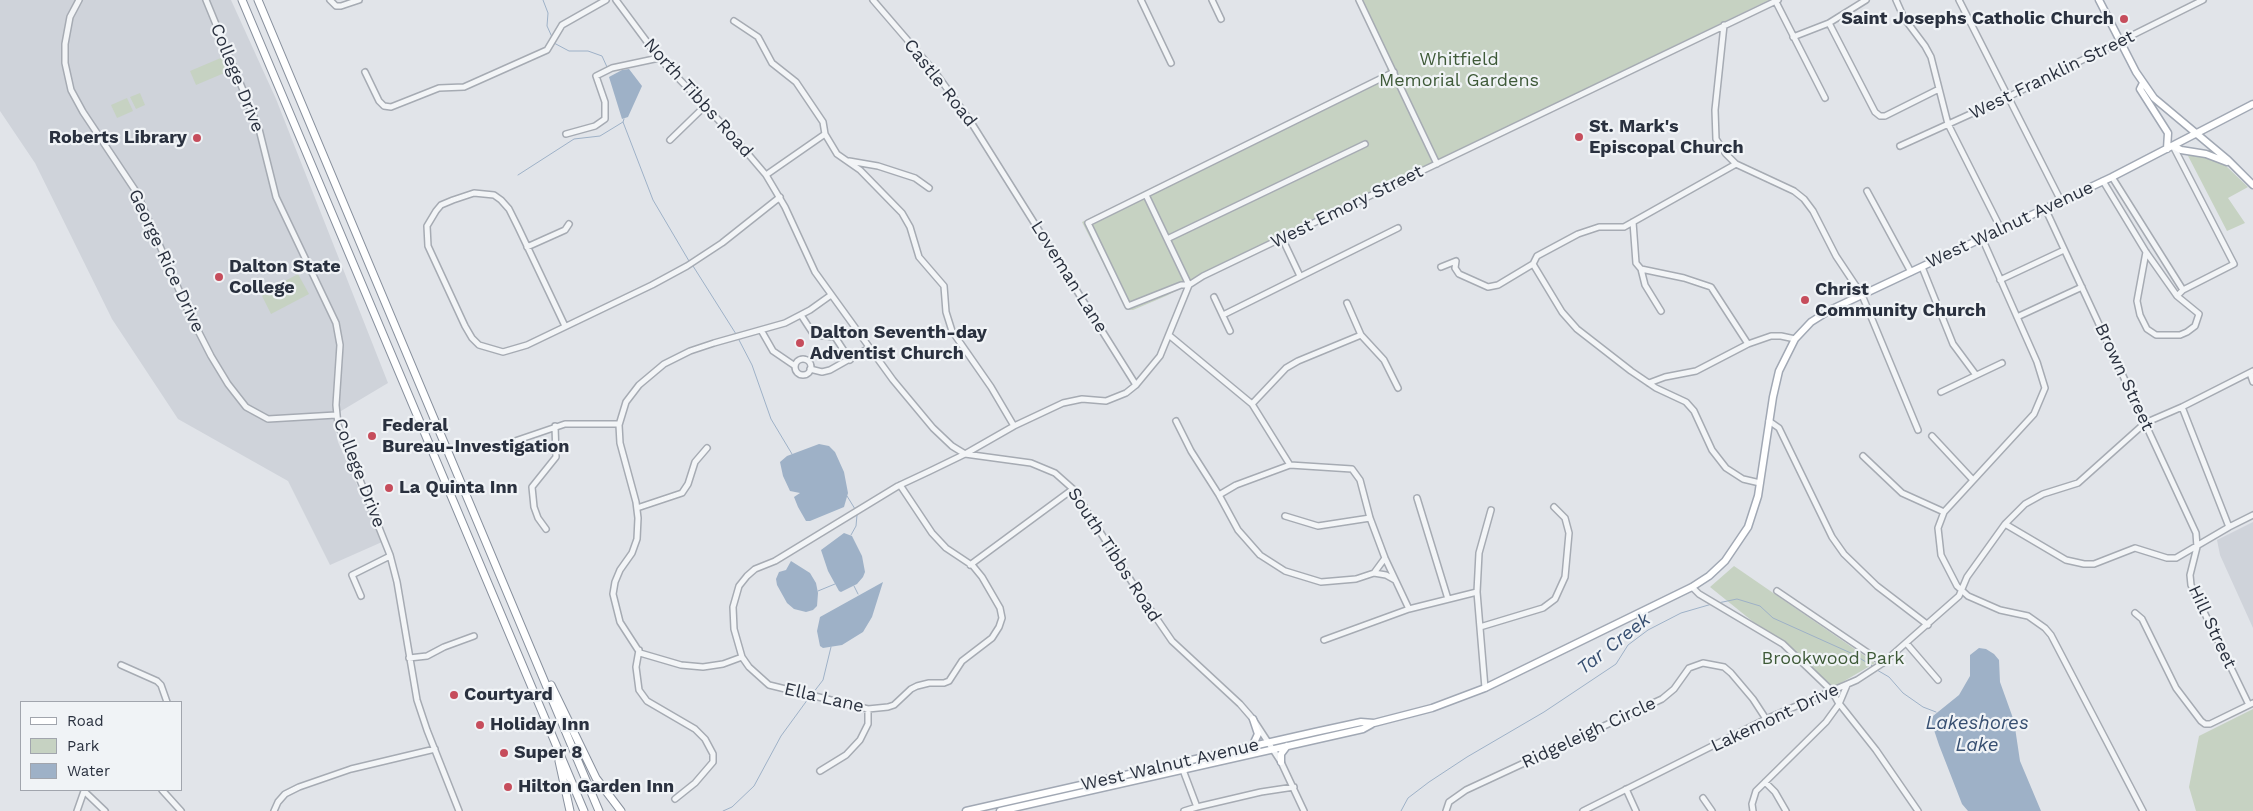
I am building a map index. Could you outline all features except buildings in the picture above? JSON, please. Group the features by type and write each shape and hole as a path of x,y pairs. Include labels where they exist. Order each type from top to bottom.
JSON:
{"highway":[{"path":"242,0 584,811"},
{"path":"258,0 599,811"},
{"path":"532,654 547,678 596,778 621,811"},
{"path":"558,751 570,811"}],"main road":[{"path":"2098,0 2143,83 2162,107 2197,133 2253,185"},
{"path":"2143,83 2140,89 2168,133 2170,148 2206,154 2232,164"},
{"name":"West Walnut Avenue","path":"1000,811 1364,729 1374,723 1432,708 1485,688 1692,587 1718,569 1741,540 1755,509 1779,371 1795,339 1820,315 2112,177 2253,104"},
{"path":"1252,747 1258,734 1253,719"},
{"name":"West Walnut Avenue","path":"966,811 1361,722 1374,723"},
{"path":"1281,762 1281,754 1287,746"}],"street":[{"name":"George Rice Drive","path":"79,0 70,17 65,44 65,63 71,90 87,118 137,193 188,312 228,384 246,408 268,419 336,414"},
{"name":"College Drive","path":"206,0 256,122 276,197 336,323 340,351 336,414 345,443 390,556 399,590 417,700 459,811"},
{"path":"330,0 336,6 341,6 359,0"},
{"path":"365,72 379,101 384,106 391,107 439,88 464,87 547,50 562,25 606,0"},
{"name":"North Tibbs Road","path":"616,0 659,58 766,175 780,197"},
{"name":"Castle Road","path":"873,0 935,72 970,119 1001,169"},
{"path":"1140,0 1171,64"},
{"path":"1212,0 1221,19"},
{"path":"1359,0 1437,164"},
{"path":"1776,0 1824,98"},
{"name":"West Emory Street","path":"1146,195 1088,223 1128,306 1181,285 1189,285 1203,276 1776,0"},
{"path":"1793,37 1829,22 1866,0"},
{"path":"1896,0 1904,18 1931,57 1948,124 2001,229"},
{"path":"1958,0 2061,201"},
{"name":"West Franklin Street","path":"1900,146 2008,97 2203,0"},
{"path":"734,21 758,36 772,63 796,82 823,122 825,134 837,154 849,161 871,180 902,213 910,227 919,257 944,286 946,312 952,331 991,387 1014,426"},
{"path":"1829,22 1875,112 1880,116 1885,116 1939,89"},
{"path":"1724,25 1715,110 1716,138 1726,154 1736,164 1786,186 1804,199 1813,211 1836,256 1862,295 1918,430"},
{"path":"566,134 595,126 605,119 605,102 596,76 612,68 659,58"},
{"path":"966,454 1014,426 1063,403 1082,399 1106,401 1115,399 1136,385 1160,356 1170,336 1189,285 1146,195 1394,72"},
{"path":"670,140 704,107"},
{"path":"766,175 825,134"},
{"path":"1167,239 1366,144"},
{"path":"2170,148 2234,264 2183,290 2177,296"},
{"path":"849,161 878,166 907,175 929,188"},
{"path":"1441,268 1456,261 1455,268 1459,274 1488,288 1498,285 1533,264 1537,256 1578,234 1598,227 1624,227 1645,213 1736,164"},
{"name":"Loveman Lane","path":"1001,169 1136,385"},
{"path":"2112,177 2183,290"},
{"path":"2103,181 2146,252 2177,296 2198,314 2195,326 2180,335 2156,335 2147,329 2140,315 2137,301 2146,252"},
{"path":"1868,191 1911,272"},
{"path":"565,326 509,209 494,195 474,193 441,205 428,226 428,246 472,338 479,346 503,352 512,351 652,285 687,266 722,243 780,197"},
{"name":"South Tibbs Road","path":"780,197 808,258 831,295 869,348 933,428 952,446 966,454 1031,463 1054,473 1073,489 1134,587 1172,640 1240,704 1253,719 1281,762 1304,811"},
{"name":"Brown Street","path":"2045,208 2196,533 2197,547"},
{"path":"1633,222 1636,263 1641,269 1645,285 1661,311"},
{"path":"527,247 564,230 569,224"},
{"path":"1223,315 1398,228"},
{"path":"1282,238 1300,276"},
{"path":"1982,238 2038,362 2045,388 2034,414 1944,512 1938,528 1941,555 1950,575 1962,591 2000,610 2028,616 2045,628 2051,635 2144,811"},
{"path":"2000,280 2064,250"},
{"path":"1533,264 1562,312 1571,323 1631,371 1649,383 1686,402 1694,411 1712,450 1729,471 1743,480 1760,483"},
{"path":"1922,267 1953,344 1976,375"},
{"path":"1641,269 1676,276 1711,287 1748,344"},
{"path":"2017,317 2082,287"},
{"path":"742,657 723,664 703,667 681,665 640,653 620,622 613,594 620,570 632,553 637,539 637,508 620,444 619,424 626,402 639,384 664,364 690,351 784,323 801,315 831,295"},
{"path":"1214,297 1230,330"},
{"path":"1347,303 1361,334 1384,360 1398,388"},
{"path":"801,315 814,335 835,337 850,360"},
{"path":"761,330 773,351 795,366 796,371 805,375 810,369 810,364 805,359 800,360 795,366"},
{"path":"1252,404 1286,368 1298,360 1361,334"},
{"path":"1649,383 1665,377 1696,371 1748,344 1776,335 1795,339"},
{"path":"1170,336 1252,404 1290,464"},
{"path":"810,369 822,372 850,360 869,348"},
{"path":"1941,392 2002,363"},
{"path":"2252,372 2253,382"},
{"name":"Lakemont Drive","path":"1582,811 1766,719 1848,684 1883,663 1928,625 1962,591 1967,577 2005,524 2033,499 2069,486 2084,478 2146,423 2252,372"},
{"path":"2182,407 2229,527"},
{"path":"1176,421 1191,451 1219,495 1238,530 1260,555 1285,571 1322,582 1356,579 1374,573 1386,575 1395,580"},
{"path":"1769,421 1778,428 1829,531 1844,554 1877,586 1928,625"},
{"path":"515,441 555,426 585,422 619,424"},
{"path":"546,528 538,518 534,507 532,488 556,457 555,426"},
{"path":"1932,436 1973,480"},
{"path":"637,508 682,493 688,484 696,462 707,448"},
{"name":"Ella Lane","path":"900,485 932,533 946,548 982,576 994,594 1002,618 992,638 962,661 949,681 917,686 911,689 894,705 868,709 769,685 749,667 742,657 734,629 734,607 739,586 747,576 900,485 966,454"},
{"path":"1863,456 1898,490 1944,512"},
{"path":"1219,495 1236,485 1290,464 1352,470 1360,480 1370,518 1385,558 1409,609"},
{"path":"970,565 1073,489"},
{"path":"1417,498 1448,599"},
{"path":"1480,627 1543,608 1555,599 1565,577 1569,532 1565,518 1554,507"},
{"path":"1485,688 1477,592 1479,553 1491,510"},
{"path":"2005,524 2055,555 2084,564 2102,562 2136,548 2172,559 2253,515"},
{"path":"1285,516 1318,526 1370,518"},
{"name":"Hill Street","path":"2197,547 2190,575 2191,585 2251,704"},
{"path":"362,596 352,575 390,556"},
{"path":"1374,573 1385,558"},
{"path":"1692,587 1699,594 1783,644 1832,691 1839,704 1876,750 1918,811"},
{"path":"1777,591 1883,663"},
{"path":"1324,640 1409,609 1477,592"},
{"path":"2135,613 2142,619 2176,688 2205,724 2210,724 2251,704"},
{"path":"409,658 427,656 444,647 474,636"},
{"path":"1907,644 1938,680"},
{"path":"639,650 636,667 639,690 647,701 695,729 705,739 713,754 713,762 695,783 675,799"},
{"name":"Ridgeleigh Circle","path":"1446,811 1449,802 1466,790 1662,699 1674,688 1689,668 1704,664 1724,667 1753,700 1766,719"},
{"path":"122,665 157,681 167,701"},
{"path":"1753,811 1753,797 1765,782 1826,722 1839,704 1848,684"},
{"path":"820,771 846,755 860,740 868,724 868,709"},
{"path":"274,811 278,802 285,794 299,787 351,769 435,750"},
{"path":"1183,770 1197,807"},
{"path":"1765,782 1775,792 1786,811"},
{"path":"1184,811 1261,792 1294,787"},
{"path":"1626,789 1636,811"},
{"path":"77,811 84,791 105,811"},
{"path":"163,791 181,811"},
{"path":"1703,798 1712,811"}],"shaded area":[{"name":"Dalton State College","path":"0,0 231,0 276,99 388,383 336,414 333,420 338,442 382,542 330,565 288,481 178,419 112,319 35,163 0,111"},
{"path":"2253,522 2253,628 2220,555 2217,540"}],"green space":[{"name":"Whitfield Memorial Gardens","path":"1356,0 1769,0 1337,209 1166,296 1133,310 1127,310 1082,222 1386,73 1388,67"},
{"path":"223,57 229,71 196,85 190,71"},
{"path":"140,93 145,105 136,109 130,97"},
{"path":"127,98 133,111 117,118 111,105"},
{"path":"2186,152 2203,155 2225,165 2248,187 2228,198 2245,223 2227,231"},
{"path":"298,274 309,294 271,314 261,294"},
{"name":"Brookwood Park","path":"1734,566 1875,663 1834,687 1710,587"},
{"path":"2253,709 2253,811 2196,811 2189,787 2199,736"}],"water":[{"path":"629,69 642,86 628,117 622,119 609,77 622,70"},
{"path":"819,444 829,446 835,452 844,472 848,493 844,507 806,521 794,497 800,493 790,491 783,476 780,462 787,456"},
{"path":"844,533 852,536 862,556 865,572 857,584 841,592 828,571 821,550"},
{"path":"791,561 810,573 816,583 818,593 817,606 813,610 806,612 794,609 787,603 777,585 776,579 779,572 786,570"},
{"path":"883,582 872,617 863,632 842,645 823,648 820,646 817,631 820,617"},
{"name":"Lakeshores Lake","path":"1979,648 1986,649 1999,660 2000,682 2014,721 2020,761 2041,811 1968,811 1962,804 1939,745 1931,721 1933,716 1959,695 1970,676 1970,655"}],"waterway":[{"path":"543,0 548,13 547,26 552,37"},
{"path":"554,43 569,51 588,51 602,56 607,67"},
{"path":"624,119 623,122 653,200 689,261"},
{"path":"518,175 574,139 600,136 623,122"},
{"path":"693,266 736,334"},
{"path":"739,340 752,365 771,419 792,454"},
{"path":"847,496 855,509"},
{"path":"851,535 856,526 857,515"},
{"path":"818,591 835,584"},
{"path":"854,586 858,594"},
{"name":"Tar Creek","path":"1718,603 1737,599 1760,606 1773,618 1853,654 1874,667"},
{"name":"Tar Creek","path":"1401,811 1408,798 1429,782 1467,757 1544,712 1616,664 1628,645 1648,630 1681,613 1712,604"},
{"path":"813,693 823,680 831,647"},
{"name":"Tar Creek","path":"1877,670 1889,677 1903,693 1923,707 1936,712"},
{"path":"723,811 732,807 754,786 781,736 808,699"}],"place":[{"name":"Saint Josephs Catholic Church","path":"2124,19"},
{"name":"St. Mark's Episcopal Church","path":"1579,137"},
{"name":"Roberts Library","path":"197,138"},
{"name":"Dalton State College","path":"219,277"},
{"name":"Christ Community Church","path":"1805,300"},
{"name":"Dalton Seventh-day Adventist Church","path":"800,343"},
{"name":"Federal Bureau-Investigation","path":"372,436"},
{"name":"La Quinta Inn","path":"389,488"},
{"name":"Courtyard","path":"454,695"},
{"name":"Holiday Inn","path":"480,725"},
{"name":"Super 8","path":"504,753"},
{"name":"Hilton Garden Inn","path":"508,787"}]}
